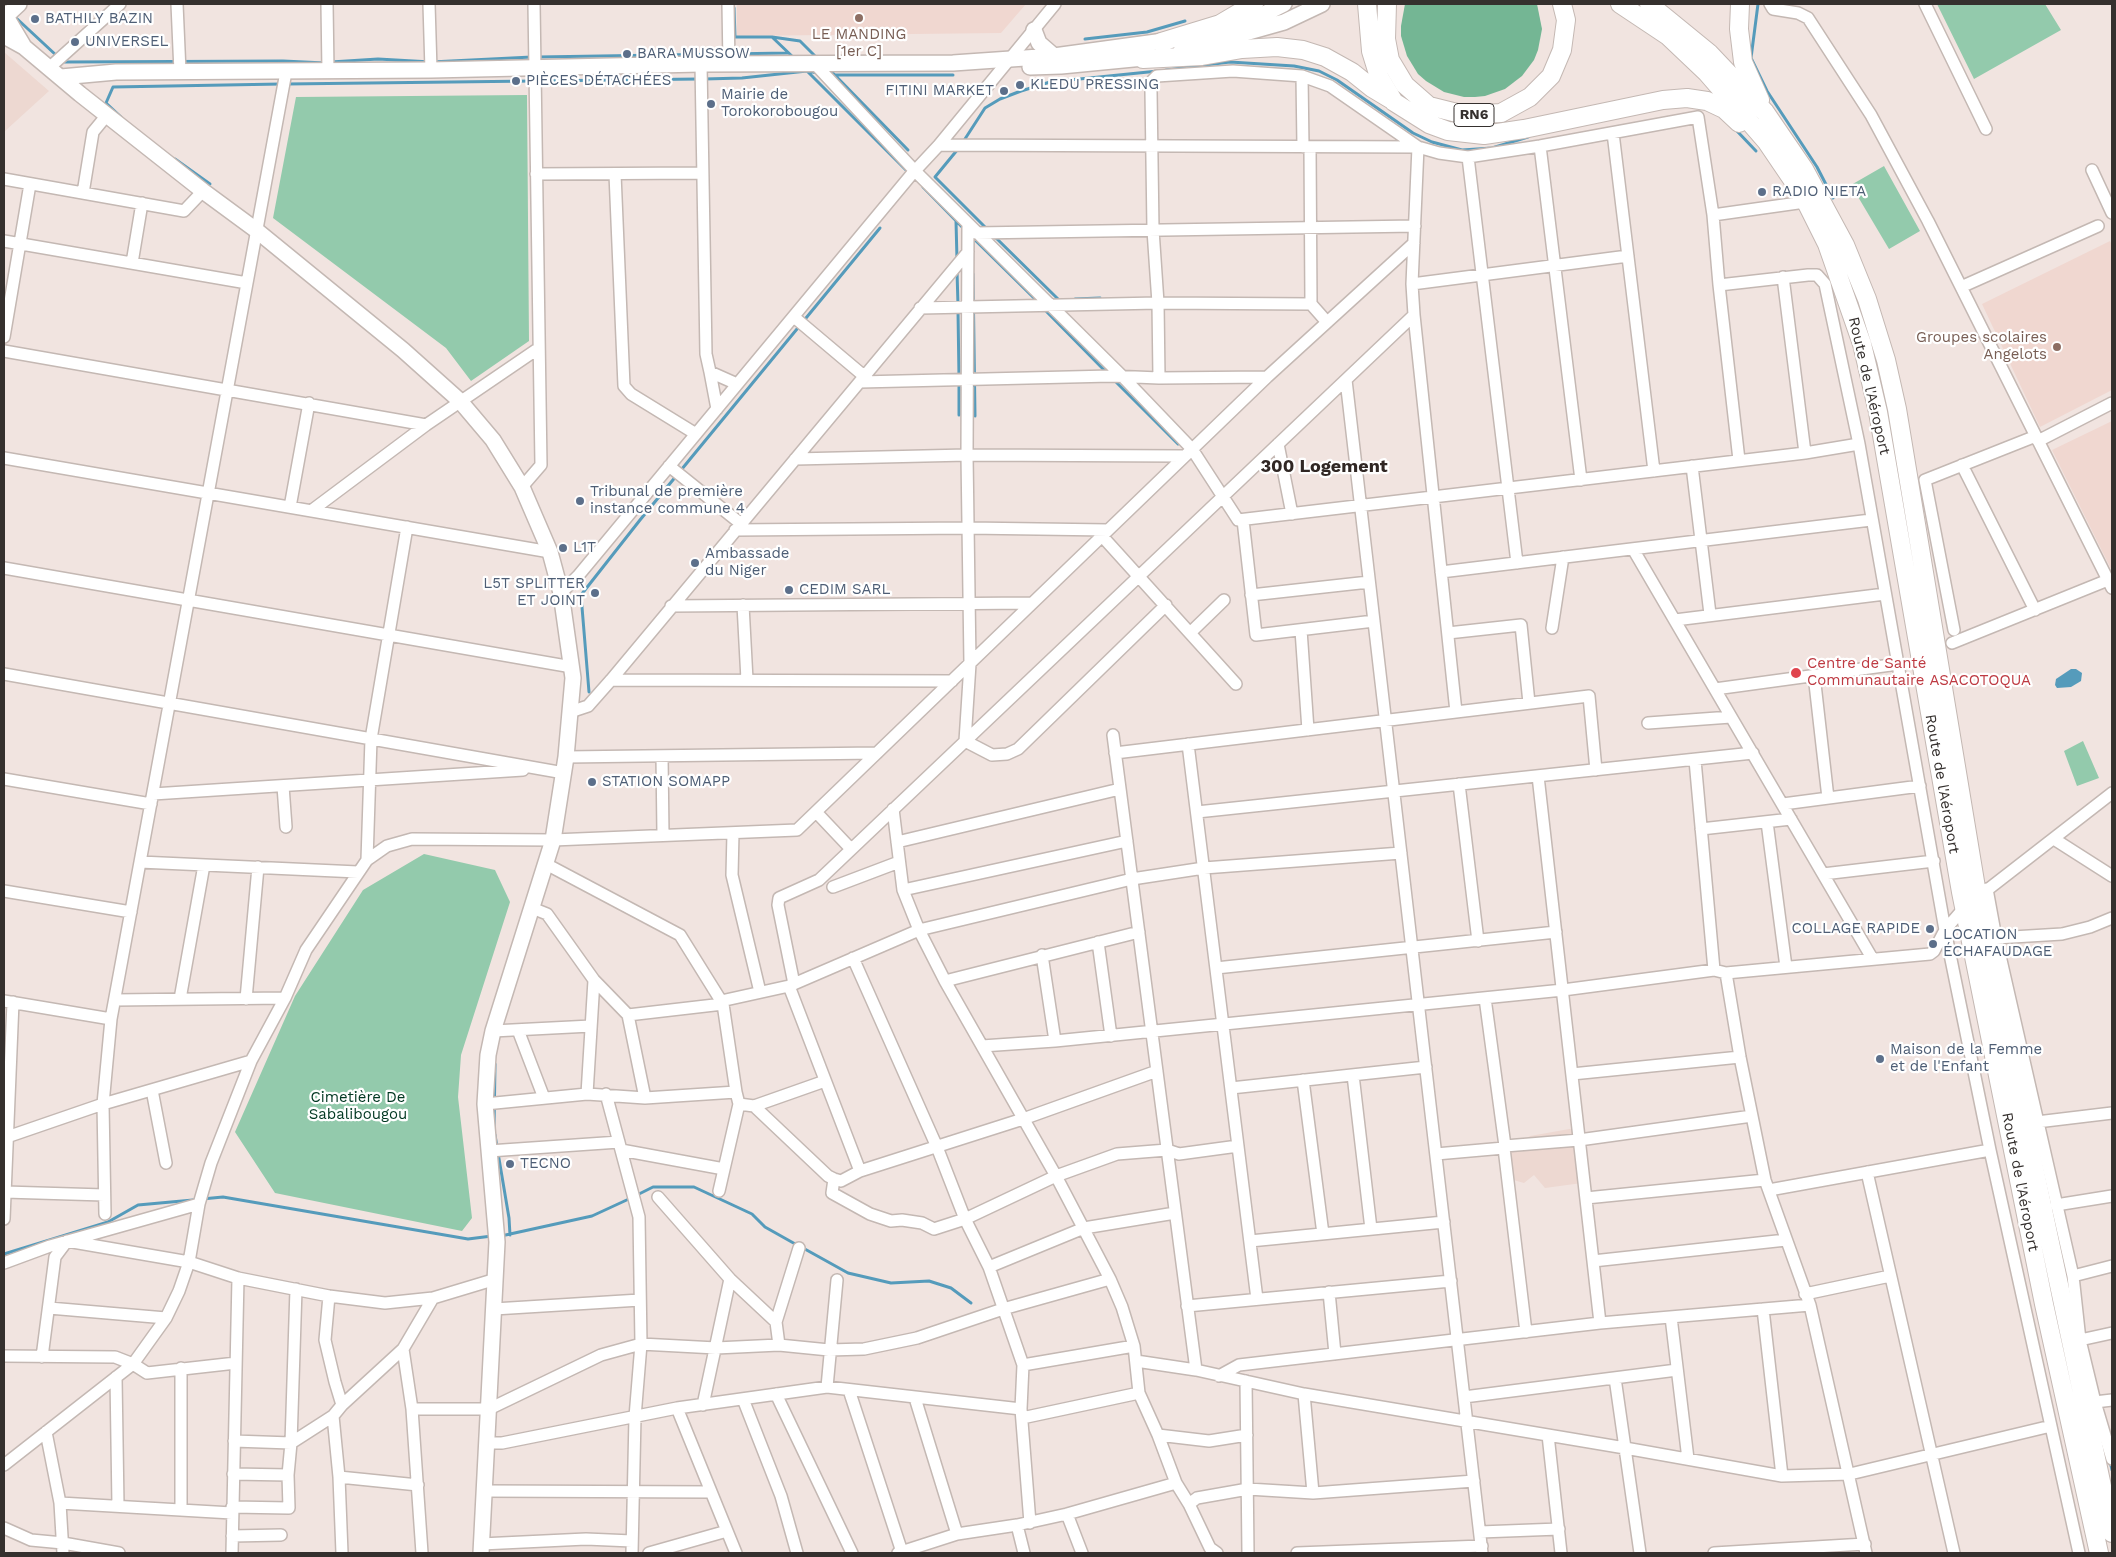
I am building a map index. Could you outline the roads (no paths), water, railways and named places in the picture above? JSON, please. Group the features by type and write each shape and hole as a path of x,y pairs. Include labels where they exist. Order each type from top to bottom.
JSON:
{"highway":[{"path":"1161,42 1220,24 1254,4"},
{"path":"1367,4 1371,51 1379,77 1394,102"},
{"name":"RN6","path":"1387,4 1386,40 1390,60 1405,85 1429,106 1465,116 1502,113 1530,97 1551,76 1562,50 1566,20 1562,4"},
{"name":"Route de l'Aéroport","path":"1620,4 1668,36 1707,73 1766,141 1804,198 1827,244 1862,344 1878,412 1976,899 2112,1533"},
{"name":"Route de l'Aéroport","path":"1649,4 1709,53 1765,112 1804,169 1844,245 1867,299 1886,360 1897,409 2044,1304 2099,1553"},
{"path":"1740,4 1739,29 1744,62 1765,112"},
{"path":"1143,59 1202,56 1242,49 1277,47 1303,50 1325,57 1352,72 1411,114 1436,126 1448,131 1484,135 1663,100 1687,98 1707,101 1724,109 1743,127 1768,159 1804,198"}],"main road":[{"path":"18,4 5,15 24,47"},
{"path":"1003,62 1209,34 1254,19 1284,4"},
{"path":"55,73 286,72 814,63 1003,62 1061,66 1143,59 1197,48 1284,22 1322,4"},
{"path":"1034,30 1039,43 1054,56"},
{"path":"4,36 24,47 80,94 203,191 256,230 403,350 460,401 493,440 522,488 550,552 561,593 573,678 566,757 553,840 493,1031 488,1055 485,1104 497,1238 490,1409 481,1549"},
{"path":"80,94 97,81 116,72"}],"street":[{"path":"55,73 120,4"},
{"path":"177,4 180,72"},
{"path":"326,4 328,71"},
{"path":"429,4 431,70"},
{"path":"522,488 541,465 534,4"},
{"path":"728,4 729,65"},
{"path":"561,593 578,576 915,171 939,145 1003,62 1034,30 1054,4"},
{"path":"1770,4 1773,8 1808,18 1818,30 1872,115 1961,287 2110,584 2035,610 1952,643"},
{"path":"1925,4 1986,129"},
{"path":"814,63 915,171 1124,377 1223,496 1238,520 1805,453 1859,444"},
{"path":"702,64 702,173 706,354 716,409"},
{"path":"1159,378 1158,303 1153,230 1152,146 1152,81 1157,76 1233,71 1302,76 1330,86 1418,147"},
{"path":"105,1214 103,1104 111,1019 286,72"},
{"path":"1302,76 1310,228 1311,304 1326,321"},
{"path":"83,193 93,132 107,115"},
{"path":"939,145 1418,147 1439,153 1468,157 1698,117 1713,215 1719,285 1740,460"},
{"path":"1613,133 1654,471"},
{"path":"1540,146 1580,480"},
{"path":"1418,147 1412,284 1414,315 1456,712"},
{"path":"1468,157 1517,563"},
{"path":"2092,170 2112,213"},
{"path":"536,174 702,173"},
{"path":"615,174 624,386 631,394 696,434"},
{"path":"4,179 184,211 203,191"},
{"path":"4,337 30,184"},
{"path":"1713,215 1804,198"},
{"path":"132,263 142,204"},
{"path":"966,740 970,664 967,455 968,224"},
{"path":"976,232 1415,226"},
{"path":"1961,287 2098,226"},
{"path":"4,241 247,283"},
{"path":"4,1465 133,1364 166,1318 190,1262 199,1204 211,1163 251,1061 285,998 306,950 367,860 387,846 412,839 553,840 797,830 1267,377 1414,242"},
{"path":"570,712 588,706 611,680 968,252"},
{"path":"1412,284 1628,256"},
{"path":"1719,285 1782,277 1817,275 1825,284 1859,444 1945,930 1990,1150 2079,1553"},
{"path":"1782,277 1805,453"},
{"path":"920,308 1158,303 1311,304"},
{"path":"860,1171 825,1081 791,985 778,905 779,898 819,880 1414,315"},
{"path":"794,317 862,379 967,381 1124,377 1267,377"},
{"path":"311,511 426,425 539,348"},
{"path":"4,351 426,425"},
{"path":"710,372 737,384"},
{"path":"1297,1553 1482,1550 1346,380"},
{"path":"290,507 309,403"},
{"path":"1954,630 1925,480 2037,438 2112,403"},
{"path":"1278,444 1292,514"},
{"path":"795,458 1188,453"},
{"path":"4,458 550,552"},
{"path":"1962,465 2035,610"},
{"path":"669,466 738,527 968,528 1105,533 1139,576 1236,684"},
{"path":"1692,466 1710,614"},
{"path":"1243,520 1256,635 1374,621"},
{"path":"1441,572 1871,520"},
{"path":"367,860 371,739 407,527"},
{"path":"1634,549 1872,958"},
{"path":"1552,628 1563,557"},
{"path":"4,568 572,668"},
{"path":"1252,595 1370,582"},
{"path":"1675,620 1710,614 1885,594"},
{"path":"1190,633 1224,600"},
{"path":"671,606 1032,603"},
{"path":"743,605 747,680"},
{"path":"966,740 992,755 1007,754 1018,749 1166,606"},
{"path":"1448,633 1521,625 1529,703"},
{"path":"1301,630 1308,730"},
{"path":"1715,689 1898,664"},
{"path":"4,674 564,773"},
{"path":"1814,676 1828,798"},
{"path":"611,680 952,681"},
{"path":"1116,753 1589,696 1596,770"},
{"path":"1648,723 1732,717"},
{"path":"1113,734 1196,1370"},
{"path":"1188,744 1257,1299"},
{"path":"566,757 877,754"},
{"path":"1197,812 1753,754"},
{"path":"662,756 663,835"},
{"path":"1695,760 1714,970"},
{"path":"4,779 152,799 283,786 540,769"},
{"path":"1538,776 1600,1323"},
{"path":"1459,784 1478,940"},
{"path":"283,786 286,827"},
{"path":"1782,804 1920,786"},
{"path":"897,842 1120,789"},
{"path":"982,1046 1111,1036 1485,998 1714,970 1726,973 1930,954 1934,951 1945,930 1976,899 2112,793"},
{"path":"893,809 902,890 918,930 1056,1176 1110,1279 1122,1307 1134,1346 1139,1393 1158,1435 1176,1483 1190,1504 1210,1552"},
{"path":"816,812 851,849"},
{"path":"1701,829 1791,819"},
{"path":"1767,822 1786,967"},
{"path":"733,833 732,876 760,992"},
{"path":"2054,840 2112,876"},
{"path":"902,890 1127,841"},
{"path":"628,1015 722,1002 791,985 918,930 1132,879 1204,868 1401,853"},
{"path":"1823,874 1934,861"},
{"path":"140,862 358,872"},
{"path":"834,887 900,862"},
{"path":"546,864 680,935 722,1002 739,1104 719,1191"},
{"path":"180,999 204,865"},
{"path":"246,998 258,867"},
{"path":"4,891 131,912"},
{"path":"1976,899 1996,938 2073,1276 2080,1340 2095,1402 2112,1458"},
{"path":"532,908 548,914 594,980 628,1015 645,1098"},
{"path":"1996,938 2062,934 2090,927 2112,918"},
{"path":"945,981 1139,932"},
{"path":"1216,968 1556,932"},
{"path":"1098,942 1111,1036"},
{"path":"1042,955 1055,1041"},
{"path":"853,958 937,1147 965,1219 989,1266 1023,1366 1022,1414 1030,1523"},
{"path":"1714,1553 1866,1549 1808,1299 1767,1185 1740,1057 1726,973"},
{"path":"587,1094 594,980"},
{"path":"115,1000 285,998"},
{"path":"1485,998 1526,1332"},
{"path":"4,1219 8,1001 111,1019"},
{"path":"493,1031 591,1026"},
{"path":"518,1030 544,1098"},
{"path":"1572,1074 1740,1057"},
{"path":"7,1137 103,1104 251,1061"},
{"path":"1231,1088 1426,1067"},
{"path":"754,1106 834,1179 840,1181 860,1171 1023,1119 1157,1072"},
{"path":"1353,1075 1371,1229"},
{"path":"1303,1080 1323,1234"},
{"path":"739,1104 754,1106 825,1081"},
{"path":"152,1090 166,1163"},
{"path":"485,1104 587,1094 645,1098 736,1092"},
{"path":"606,1094 639,1217 641,1344 635,1417 632,1553"},
{"path":"2037,1122 2112,1114"},
{"path":"1436,1154 1579,1140 1752,1116"},
{"path":"489,1151 620,1146 724,1169"},
{"path":"834,1179 832,1193 870,1214 891,1221 902,1220 922,1223 934,1229 965,1219 1056,1176 1117,1154 1167,1150 1179,1154 1238,1146"},
{"path":"1586,1198 1767,1185 1867,1172 1990,1150"},
{"path":"1867,1172 1954,1553"},
{"path":"5,1192 104,1195"},
{"path":"2056,1205 2112,1196"},
{"path":"658,1197 730,1279 776,1322"},
{"path":"4,1263 67,1241 199,1204"},
{"path":"989,1266 1084,1228 1175,1213"},
{"path":"1250,1241 1444,1222"},
{"path":"1593,1261 1786,1240"},
{"path":"67,1241 190,1262 238,1278 329,1296 385,1303 433,1298 496,1279"},
{"path":"42,1357 55,1257 67,1241"},
{"path":"779,1345 776,1322 799,1248"},
{"path":"2073,1276 2112,1266"},
{"path":"1219,1376 1239,1365 1600,1323 1763,1309 1808,1299 1890,1276"},
{"path":"232,1553 238,1278"},
{"path":"703,1405 730,1279"},
{"path":"412,1410 490,1409 601,1355 641,1344 716,1348 779,1345 829,1350 864,1349 917,1338 1003,1309 1110,1279"},
{"path":"826,1387 837,1280"},
{"path":"1187,1306 1451,1281"},
{"path":"60,1503 182,1510 289,1508 288,1475 292,1443 296,1289"},
{"path":"1329,1292 1336,1354"},
{"path":"329,1296 325,1340 342,1404"},
{"path":"234,1441 292,1443 333,1416 342,1404 403,1349 433,1298"},
{"path":"494,1309 640,1300"},
{"path":"49,1308 166,1318"},
{"path":"1763,1309 1782,1476"},
{"path":"1671,1317 1688,1459"},
{"path":"2080,1340 2112,1333"},
{"path":"1023,1366 1134,1346"},
{"path":"403,1349 412,1410 422,1553"},
{"path":"4,1356 116,1357 133,1364 147,1373 236,1363"},
{"path":"1136,1360 1196,1370 1304,1394 1782,1476 1850,1474 2051,1426"},
{"path":"181,1368 182,1510"},
{"path":"1464,1396 1677,1370"},
{"path":"116,1377 118,1506"},
{"path":"1614,1378 1640,1553"},
{"path":"1246,1382 1248,1553"},
{"path":"488,1443 502,1444 677,1408 826,1387 1022,1414 1139,1393"},
{"path":"849,1390 900,1553 957,1534 1030,1523 1176,1483"},
{"path":"776,1394 852,1553"},
{"path":"1304,1394 1313,1493"},
{"path":"915,1398 957,1534"},
{"path":"742,1399 781,1496 797,1553"},
{"path":"2095,1402 2112,1400"},
{"path":"677,1408 736,1553"},
{"path":"333,1416 339,1477 342,1553"},
{"path":"46,1432 60,1503 63,1548"},
{"path":"1158,1435 1209,1441 1247,1435"},
{"path":"1548,1435 1561,1553"},
{"path":"233,1474 288,1475"},
{"path":"339,1477 418,1485"},
{"path":"1190,1504 1197,1498 1248,1489 1313,1493 1474,1481"},
{"path":"485,1491 711,1492"},
{"path":"1067,1514 1082,1553"},
{"path":"1016,1525 1024,1553"},
{"path":"4,1528 32,1540 63,1548 119,1553"},
{"path":"1480,1532 1558,1529"},
{"path":"649,1553 727,1531"},
{"path":"232,1536 281,1535"},
{"path":"481,1549 586,1539 632,1541"}],"water":[{"path":"2071,669 2076,669 2082,673 2081,681 2071,687 2057,688 2055,685 2056,679"}],"waterway":[{"path":"1758,4 1751,58 1767,91 1817,167 1833,198"},
{"path":"734,8 735,37 772,37 795,59"},
{"path":"14,16 57,56"},
{"path":"1085,39 1147,32 1185,21"},
{"path":"772,37 800,41 818,59"},
{"path":"538,57 788,53"},
{"path":"331,62 378,59 431,62 532,57"},
{"path":"62,60 65,62 283,61 325,63"},
{"path":"1166,70 1230,62 1294,66 1319,71 1337,80 1413,133 1432,142 1462,150 1492,148 1528,137"},
{"path":"828,68 908,150"},
{"path":"704,79 742,78 807,71 818,73"},
{"path":"963,142 985,108 1000,99 1021,91 1050,82 1158,71"},
{"path":"808,72 908,172"},
{"path":"829,75 953,75"},
{"path":"287,84 698,79"},
{"path":"121,117 106,103 113,87 281,84"},
{"path":"1736,130 1756,151"},
{"path":"958,149 935,177 988,230"},
{"path":"175,159 210,184"},
{"path":"923,187 964,229"},
{"path":"956,221 957,260"},
{"path":"589,692 581,595 640,520 880,228"},
{"path":"994,236 1059,300"},
{"path":"972,237 1037,301"},
{"path":"957,271 958,305"},
{"path":"973,274 975,416"},
{"path":"1075,299 1100,298"},
{"path":"1044,309 1107,373"},
{"path":"958,311 959,377"},
{"path":"1115,381 1178,444"},
{"path":"959,383 959,415"},
{"path":"494,1129 495,1064"},
{"path":"495,1135 509,1218 510,1235"},
{"path":"637,1195 653,1187 694,1187 752,1214 765,1227 797,1245"},
{"path":"202,1199 223,1197 468,1239 492,1236"},
{"path":"501,1236 592,1216 631,1198"},
{"path":"4,1254 108,1222 138,1205 193,1200"},
{"path":"803,1248 848,1273 891,1283 929,1281 951,1288 971,1303"},
{"path":"2110,1461 2112,1470"}],"place":[{"name":"LE MANDING [1er C]","path":"859,18"},
{"name":"BATHILY BAZIN","path":"35,19"},
{"name":"UNIVERSEL","path":"75,42"},
{"name":"BARA MUSSOW","path":"627,54"},
{"name":"PIÈCES DÉTACHÉES","path":"516,81"},
{"name":"KLEDU PRESSING","path":"1020,85"},
{"name":"FITINI MARKET","path":"1004,91"},
{"name":"Mairie de Torokorobougou","path":"711,104"},
{"name":"RADIO NIETA","path":"1762,192"},
{"name":"Groupes scolaires Angelots","path":"2057,347"},
{"name":"Tribunal de première instance commune 4","path":"580,501"},
{"name":"L1T","path":"563,548"},
{"name":"Ambassade du Niger","path":"695,563"},
{"name":"CEDIM SARL","path":"789,590"},
{"name":"L5T SPLITTER ET JOINT","path":"595,593"},
{"name":"Centre de Santé Communautaire ASACOTOQUA","path":"1796,673"},
{"name":"STATION SOMAPP","path":"592,782"},
{"name":"COLLAGE RAPIDE","path":"1930,929"},
{"name":"LOCATION ÉCHAFAUDAGE","path":"1933,944"},
{"name":"Maison de la Femme et de l'Enfant","path":"1880,1059"},
{"name":"TECNO","path":"510,1164"}],"district":[{"name":"300 Logement","path":"1324,467"}],"park label":[{"name":"Cimetière De Sabalibougou","path":"358,1106"}]}
